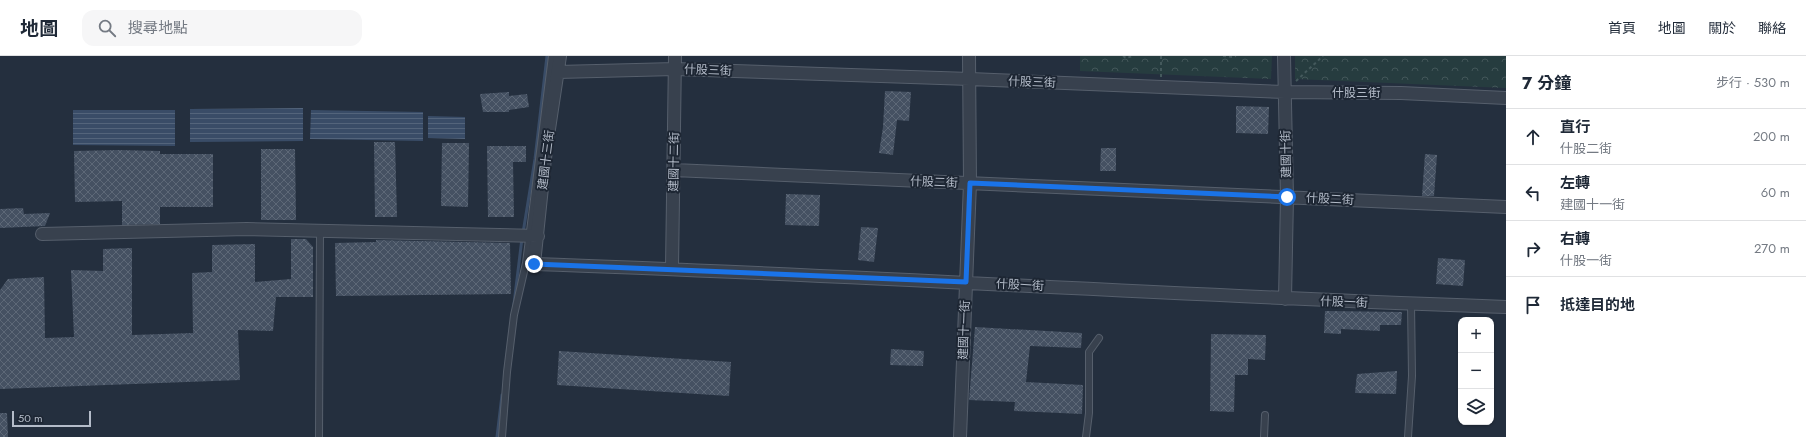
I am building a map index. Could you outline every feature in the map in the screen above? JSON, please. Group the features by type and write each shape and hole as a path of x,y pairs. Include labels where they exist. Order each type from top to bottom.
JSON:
{"street":[{"name":"建國十三街","path":"530,263 560,56"},
{"name":"建國十二街","path":"672,268 675,56"},
{"name":"建國十一街","path":"960,437 970,183 969,56"},
{"name":"建國十街","path":"1284,56 1287,197 1285,300"},
{"name":"什股三街","path":"558,72 675,69 1285,92 1401,93 1506,98"},
{"name":"什股二街","path":"674,170 1506,207"},
{"path":"42,234 247,229 533,236"},
{"name":"什股一街","path":"530,263 966,282 1285,300 1506,307"}],"lane":[{"path":"533,236 552,56"},
{"path":"319,437 320,231"},
{"path":"502,437 507,372 514,315 530,263"},
{"path":"1408,437 1412,376 1411,304"},
{"path":"1086,437 1089,352 1099,338"},
{"path":"1264,437 1265,415"}],"path":[{"path":"1123,56 1126,58 1133,56"},
{"path":"1161,56 1161,77"},
{"path":"1223,56 1236,56"},
{"path":"1296,82 1323,56"}],"green space":[{"path":"1080,56 1272,56 1271,79 1080,71"},
{"path":"1295,56 1506,56 1506,88 1295,79"}],"water":[{"path":"303,108 303,141 190,142 190,109"},
{"path":"73,110 175,110 175,146 73,145"},
{"path":"311,110 423,112 423,141 310,139"},
{"path":"428,116 465,117 465,139 428,138"}],"building":[{"path":"885,91 911,92 909,121 897,120 893,155 879,153 883,127"},
{"path":"509,92 509,96 527,94 529,107 509,110 509,112 483,112 480,94"},
{"path":"1236,106 1269,107 1268,134 1236,133"},
{"path":"374,142 395,142 397,217 375,217"},
{"path":"442,143 469,143 468,207 441,206"},
{"path":"487,146 526,146 526,162 513,162 514,217 488,217"},
{"path":"1101,148 1116,148 1116,171 1100,171"},
{"path":"261,149 295,149 296,220 261,220"},
{"path":"74,151 160,151 160,154 213,154 213,207 160,207 160,224 122,225 122,201 75,202"},
{"path":"1425,154 1437,155 1434,196 1422,196"},
{"path":"786,194 820,195 819,226 785,225"},
{"path":"23,208 24,214 50,213 45,226 0,228 0,209"},
{"path":"861,227 878,228 874,262 858,260"},
{"path":"291,239 306,239 313,247 313,297 276,297 273,331 238,330 240,380 0,389 0,290 8,279 44,277 45,338 74,337 71,270 103,271 103,249 132,248 132,335 193,333 192,273 212,272 212,245 255,244 255,282 291,279"},
{"path":"376,240 510,243 511,294 336,296 335,243 376,242"},
{"path":"1438,258 1465,260 1463,286 1436,284"},
{"path":"1325,311 1402,312 1401,325 1380,325 1380,331 1341,329 1341,334 1324,333"},
{"path":"975,327 1082,333 1081,348 1030,346 1026,382 1083,385 1082,414 1014,411 1015,402 969,400"},
{"path":"1211,334 1266,335 1265,360 1248,359 1248,375 1235,375 1234,412 1210,411"},
{"path":"891,349 924,351 923,366 890,365"},
{"path":"559,351 731,362 729,396 557,385"},
{"path":"1397,371 1396,394 1355,393 1357,374"},
{"path":"0,413 7,413 8,437 0,437"}],"waterway":[{"path":"523,233 535,159 547,56"},
{"path":"514,304 522,238"},
{"path":"497,437 502,395"}],"route":[{"path":"534,264 672,268 966,282 970,183 1287,197"}]}
